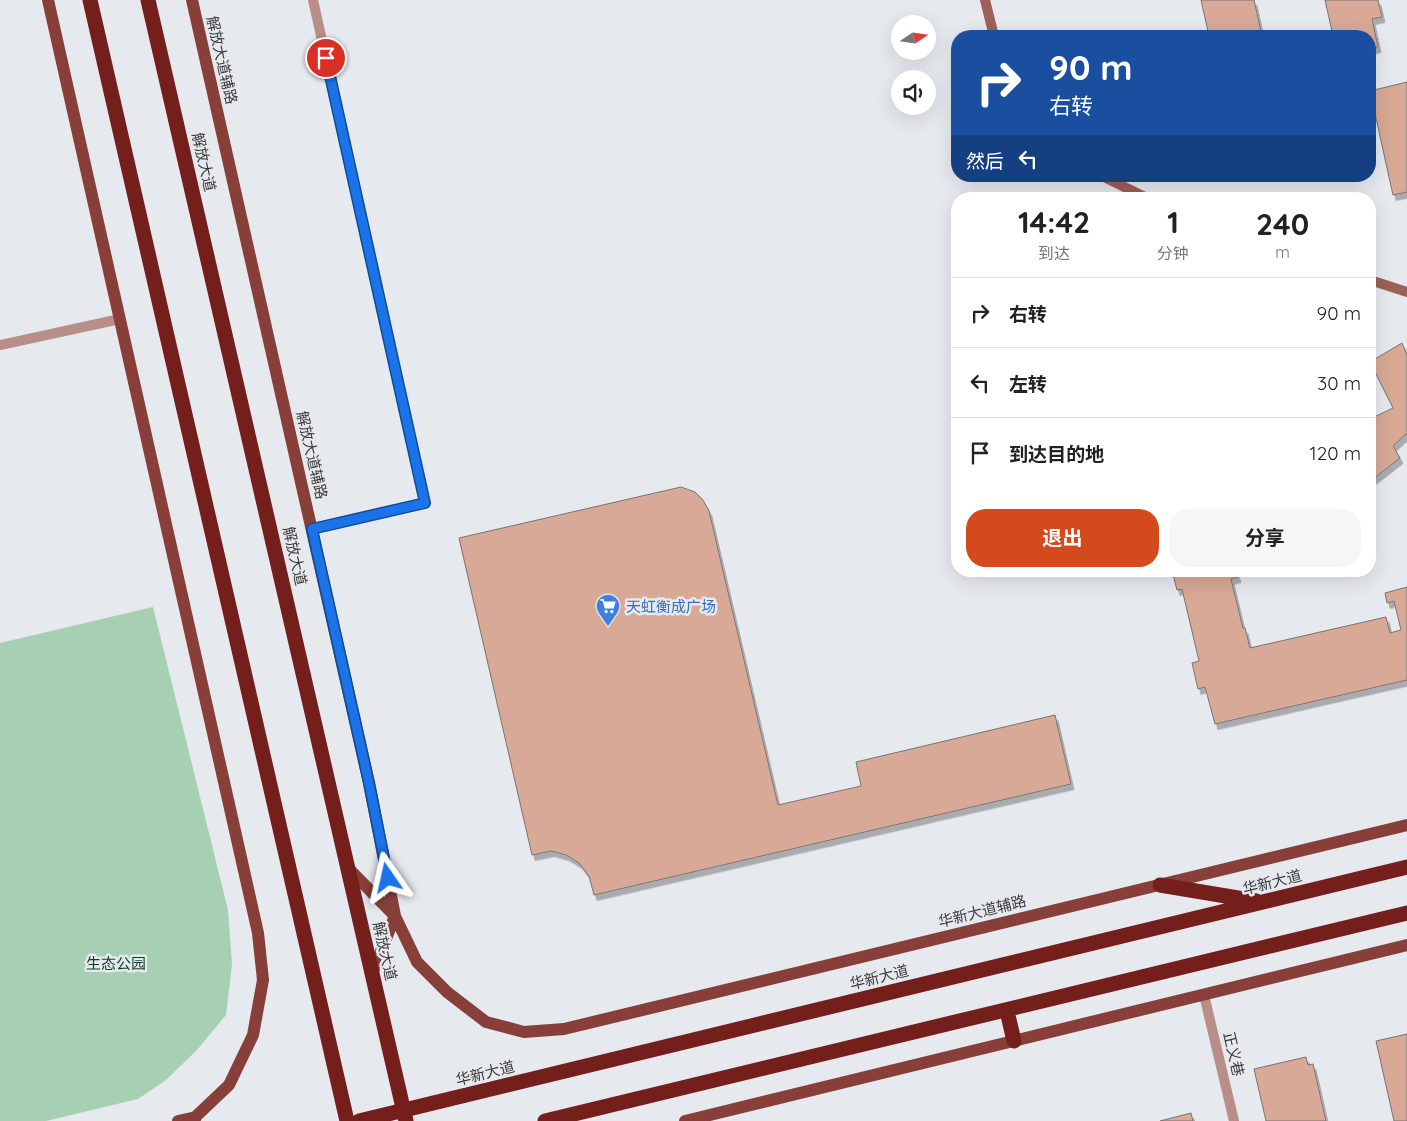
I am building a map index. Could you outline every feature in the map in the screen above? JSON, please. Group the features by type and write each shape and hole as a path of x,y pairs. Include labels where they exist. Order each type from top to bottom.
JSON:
{"highway":[{"path":"90,0 347,1121"},
{"name":"解放大道","path":"148,0 405,1116"},
{"name":"华新大道","path":"359,1121 405,1116 1407,867"},
{"path":"1160,884 1262,902"},
{"path":"545,1121 1407,913"},
{"path":"1007,1011 1014,1041"}],"main road":[{"path":"48,0 258,933 263,980 253,1035 230,1085 193,1119 178,1121"},
{"name":"解放大道辅路","path":"192,0 369,783 395,916"},
{"name":"华新大道辅路","path":"395,916 417,962 447,992 486,1022 524,1032 564,1029 1407,825"},
{"path":"349,869 395,916 372,974"},
{"path":"685,1121 1407,945"},
{"path":"584,1121 594,1109"}],"street":[{"path":"985,0 992,30"},
{"path":"1114,182 1135,192"},
{"path":"1376,282 1407,292"}],"lane":[{"path":"312,529 425,503 313,0"},
{"path":"0,345 120,319"},
{"name":"正义巷","path":"1204,995 1234,1121"}],"green space":[{"name":"生态公园","path":"153,607 228,910 232,964 226,1015 197,1050 166,1080 138,1099 46,1121 0,1121 0,643"}],"building":[{"path":"1201,0 1254,0 1261,30 1208,30"},
{"path":"1325,0 1378,0 1382,17 1372,19 1374,30 1332,30"},
{"path":"1407,82 1407,192 1393,195 1376,118 1376,90"},
{"path":"1402,343 1407,355 1407,433 1393,446 1400,458 1376,477 1376,416 1393,408 1376,374 1376,358"},
{"name":"天虹衡成广场","path":"681,487 695,492 703,500 709,511 778,805 861,786 856,762 1055,715 1071,784 594,895 589,876 579,863 566,855 551,851 532,855 459,538"},
{"path":"1174,577 1238,577 1231,579 1250,648 1386,617 1390,633 1401,630 1394,601 1387,603 1385,593 1407,587 1407,680 1215,724 1205,687 1198,689 1192,663 1199,661 1182,589 1177,590"},
{"path":"1407,1034 1407,1121 1394,1121 1376,1041"},
{"path":"1306,1057 1308,1065 1313,1064 1326,1121 1266,1121 1254,1069"},
{"path":"1191,1113 1193,1121 1160,1121"}],"place":[{"name":"天虹衡成广场","path":"608,627"}],"route":[{"path":"326,58 425,503 312,529 369,783 388,878"}]}
